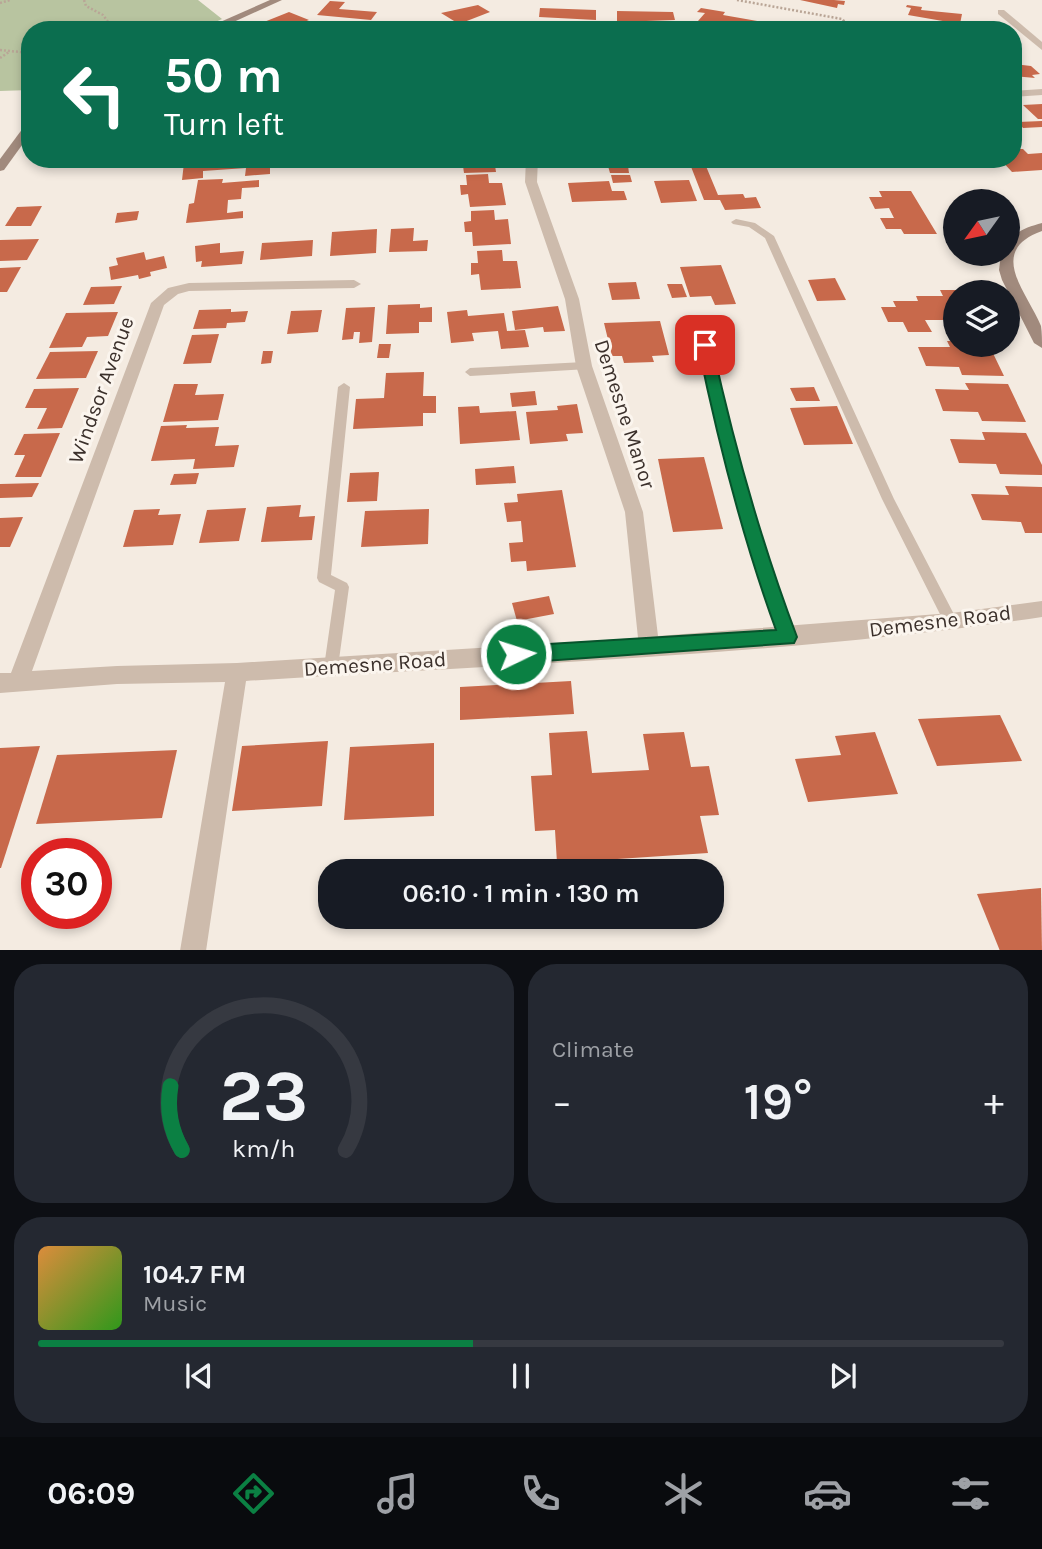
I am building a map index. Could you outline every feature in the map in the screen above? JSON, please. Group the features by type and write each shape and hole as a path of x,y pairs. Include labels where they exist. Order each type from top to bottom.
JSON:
{"street":[{"path":"228,21 278,0"},
{"path":"1001,12 1012,21"},
{"path":"1022,30 1042,47"},
{"path":"1022,93 1042,92"},
{"path":"0,167 21,138"},
{"name":"Demesne Manor","path":"532,168 531,182 572,299 584,366 634,512 649,645"},
{"path":"1020,237 1042,227"},
{"path":"1006,266 1009,280 1042,343"},
{"name":"Windsor Avenue","path":"9,682 158,303 173,291 189,287 354,284"},
{"name":"Demesne Road","path":"9,682 117,675 237,673 788,637 951,622 1042,609"},
{"path":"192,950 237,673"}],"lane":[{"path":"736,222 752,225 769,236 888,499 951,622"},
{"path":"705,345 726,443 765,577 788,637"},
{"path":"470,372 584,366"},
{"path":"331,667 342,587 324,578 344,387"}],"path":[{"path":"0,4 10,0"},
{"path":"84,0 86,6 103,15 107,21"},
{"path":"737,0 844,21"},
{"path":"0,50 21,52"},
{"path":"0,58 10,51"}],"green space":[{"path":"0,0 198,0 222,19 21,21 21,90 0,91"}],"building":[{"path":"800,0 845,1 844,5 838,4 837,8"},
{"path":"330,1 345,2 339,9 377,12 371,20 317,15"},
{"path":"478,5 490,12 467,21 454,21 441,13"},
{"path":"907,5 922,7 921,10 962,14 961,21 943,21 908,15 911,8 906,7"},
{"path":"540,8 596,10 596,20 539,17"},
{"path":"701,8 757,21 698,21 705,13 697,12"},
{"path":"617,11 673,12 675,20 646,21 617,21"},
{"path":"289,12 309,20 307,21 266,21"},
{"path":"1022,65 1031,66 1040,74 1032,75 1035,78 1022,77"},
{"path":"1042,104 1042,119 1038,119 1023,105"},
{"path":"1042,121 1042,127 1023,128 1022,122"},
{"path":"1022,149 1028,154 1042,153 1042,170 1012,172 1008,168 1022,168"},
{"path":"183,168 246,168 203,171 203,178 182,180"},
{"path":"246,168 270,168 270,174 245,176"},
{"path":"463,168 495,168 496,172 464,173"},
{"path":"609,168 628,168 629,173 610,173"},
{"path":"692,168 707,168 718,195 743,194 745,198 756,197 761,208 725,210 720,200 704,200"},
{"path":"488,174 489,183 502,183 506,205 470,207 468,194 461,195 460,185 467,185 466,175"},
{"path":"611,175 630,175 632,182 613,183"},
{"path":"223,179 222,183 259,180 259,187 242,188 241,199 228,200 227,213 243,211 243,218 186,223 189,204 194,203 198,180"},
{"path":"689,180 697,201 661,203 654,181"},
{"path":"609,181 612,191 624,191 627,200 572,202 568,183"},
{"path":"879,191 911,191 937,234 904,234 901,229 886,229 880,218 894,218 889,208 875,209 869,197 882,197"},
{"path":"42,206 31,226 5,226 17,207"},
{"path":"494,210 495,220 508,219 511,244 473,246 472,232 465,232 464,222 471,221 471,211"},
{"path":"139,211 137,220 115,223 117,213"},
{"path":"414,228 413,241 428,240 427,251 389,252 391,229"},
{"path":"377,229 376,253 330,256 332,232"},
{"path":"39,239 27,260 0,261 0,240"},
{"path":"313,240 312,256 260,260 262,243"},
{"path":"220,243 220,253 244,251 242,264 201,267 202,261 196,262 195,246"},
{"path":"502,250 503,261 517,261 521,288 481,290 479,274 471,275 471,263 478,263 477,251"},
{"path":"144,252 146,260 164,256 167,268 150,272 151,276 139,279 138,275 111,280 109,267 118,265 116,258"},
{"path":"721,265 736,304 715,305 711,296 690,297 680,267"},
{"path":"21,267 7,292 0,292 0,268"},
{"path":"835,278 846,300 817,301 808,280"},
{"path":"636,282 640,299 612,300 608,283"},
{"path":"667,284 682,284 687,297 672,298"},
{"path":"122,286 114,304 83,305 91,287"},
{"path":"916,296 943,296 943,320 925,320 932,332 908,332 903,322 888,322 881,307 896,307 893,301 918,301"},
{"path":"420,304 420,308 432,307 432,322 419,322 419,333 386,334 388,305"},
{"path":"558,306 565,331 544,332 543,327 515,330 512,311"},
{"path":"375,307 372,342 359,343 360,332 354,332 353,339 342,340 346,308"},
{"path":"231,309 231,312 248,311 245,322 227,323 226,328 193,329 199,310"},
{"path":"322,310 318,332 287,334 291,311"},
{"path":"467,310 468,316 504,313 507,331 525,330 529,347 501,349 498,331 472,333 474,341 451,343 447,312"},
{"path":"118,312 108,336 87,337 82,347 49,348 66,313"},
{"path":"660,321 669,355 652,356 654,362 624,363 622,356 612,356 604,323"},
{"path":"219,334 211,363 183,364 192,335"},
{"path":"379,344 391,344 389,358 377,358"},
{"path":"918,347 943,347 943,357 995,357 1004,376 962,375 959,367 926,366"},
{"path":"98,351 86,378 36,379 50,352"},
{"path":"263,351 273,351 271,363 261,364"},
{"path":"424,372 423,396 436,396 436,413 423,413 423,426 353,429 356,399 384,398 386,373"},
{"path":"965,383 1008,384 1026,422 982,421 978,412 943,411 935,389 969,390"},
{"path":"174,384 198,384 195,395 224,394 218,420 163,422"},
{"path":"814,387 820,401 796,401 790,388"},
{"path":"79,388 62,428 37,429 47,408 25,408 34,389"},
{"path":"535,391 537,405 512,407 510,393"},
{"path":"577,404 583,433 566,434 568,441 530,444 526,412 558,410 557,406"},
{"path":"479,406 480,413 516,411 520,440 460,444 458,407"},
{"path":"837,406 853,444 804,445 790,408"},
{"path":"187,425 186,428 219,427 215,446 239,445 234,467 193,469 195,459 151,461 161,426"},
{"path":"982,432 1026,433 1042,465 1042,475 1000,474 996,464 959,463 950,439 985,440"},
{"path":"60,433 41,477 15,477 25,455 14,455 24,434"},
{"path":"704,457 723,529 673,532 658,459"},
{"path":"514,466 516,483 476,485 475,469"},
{"path":"379,472 377,501 347,502 350,473"},
{"path":"199,473 196,484 170,485 174,474"},
{"path":"39,483 32,497 0,498 0,484"},
{"path":"1005,486 1042,487 1042,533 1025,533 1021,522 982,520 971,494 1009,495"},
{"path":"562,490 576,567 527,571 526,561 511,562 509,543 523,542 521,521 507,522 504,503 518,502 517,494"},
{"path":"301,505 299,517 315,516 312,540 261,542 267,507"},
{"path":"246,508 239,541 199,543 207,510"},
{"path":"160,509 158,515 181,514 173,545 123,547 134,510"},
{"path":"429,509 428,544 361,547 365,511"},
{"path":"23,517 10,547 0,547 0,518"},
{"path":"549,596 554,614 517,621 512,603"},
{"path":"571,681 574,714 460,720 460,687"},
{"path":"1000,715 1022,761 937,766 918,719"},
{"path":"587,731 592,773 649,770 643,734 684,732 691,767 709,766 719,815 700,816 708,853 617,859 557,859 555,830 535,831 531,776 552,775 549,733"},
{"path":"875,732 898,794 808,802 795,759 841,755 835,736"},
{"path":"328,741 322,806 232,811 242,746"},
{"path":"434,743 434,816 344,820 350,747"},
{"path":"40,746 1,868 0,868 0,748"},
{"path":"177,750 162,818 36,824 57,755"},
{"path":"1041,888 1042,950 1000,950 977,894"}],"route":[{"path":"516,654 788,637 765,577 726,443 705,345"}]}
